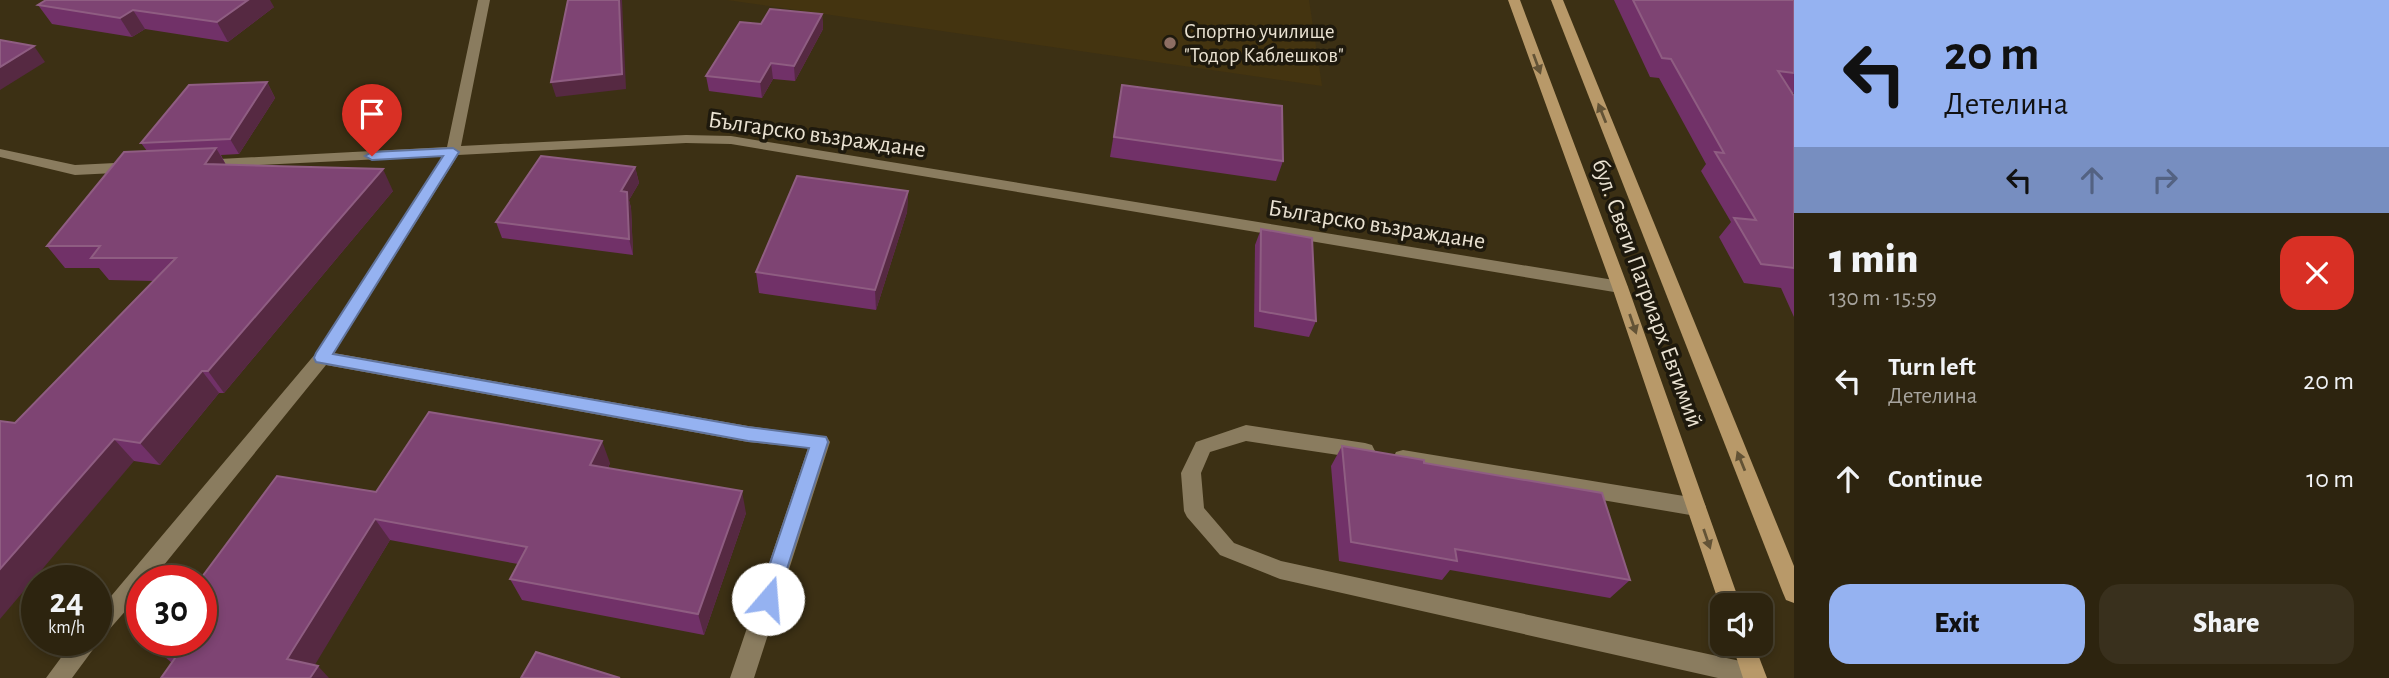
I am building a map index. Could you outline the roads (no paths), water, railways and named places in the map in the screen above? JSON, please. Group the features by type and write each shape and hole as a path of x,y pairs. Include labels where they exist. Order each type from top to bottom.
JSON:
{"main road":[{"name":"бул. Свети Патриарх Евтимий","path":"1514,0 1620,287 1725,593"},
{"name":"бул. Свети Патриарх Евтимий","path":"1557,0 1794,593"},
{"path":"1747,656 1754,676"}],"street":[{"path":"112,612 322,358 453,152 484,0"},
{"name":"Българско възраждане","path":"183,165 686,139 731,140 1620,287"},
{"path":"0,153 75,170 156,166"},
{"path":"322,358 748,434 820,442 743,678"},
{"path":"1696,508 1246,433 1203,447 1191,473 1194,511 1227,549 1280,570 1754,676"},
{"path":"58,678 76,656"}],"place":[{"name":"Спортно училище \"Тодор Каблешков\"","path":"1170,43"}]}
